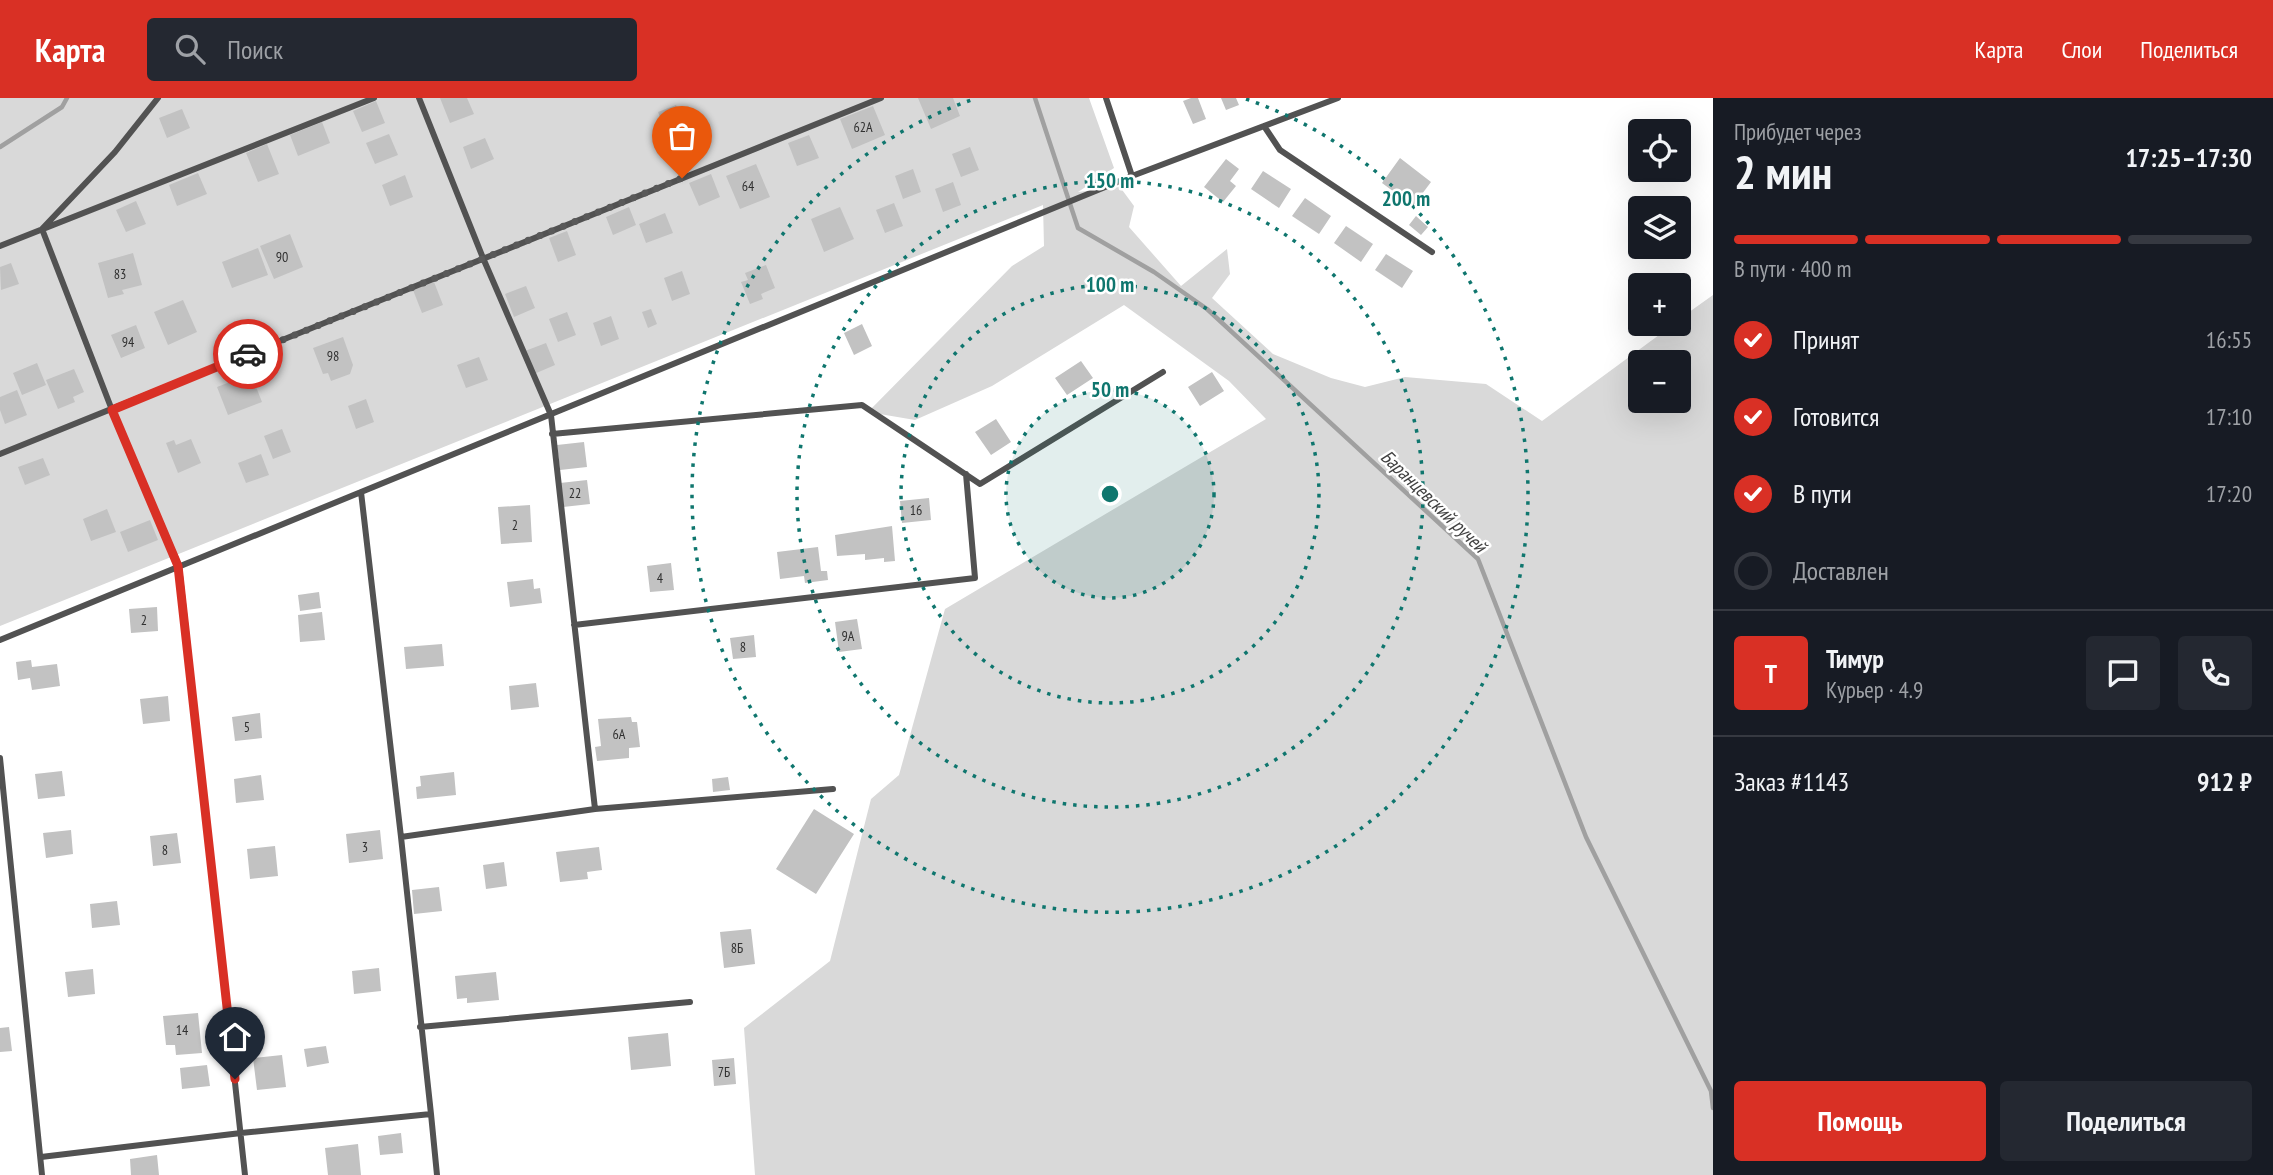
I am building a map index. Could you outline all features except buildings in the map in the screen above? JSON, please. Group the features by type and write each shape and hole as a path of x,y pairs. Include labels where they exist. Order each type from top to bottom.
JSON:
{"lane":[{"path":"42,229 115,152 158,98"},
{"path":"0,246 374,98"},
{"path":"419,98 483,258 551,415 595,809"},
{"path":"0,454 881,98"},
{"path":"1106,98 1132,176"},
{"path":"0,640 1132,176 1338,98"},
{"path":"1264,126 1280,150 1432,252"},
{"path":"42,229 112,410 178,566 245,1175"},
{"path":"552,434 862,405 980,484 1163,372"},
{"path":"574,625 975,578 966,474"},
{"path":"361,492 438,1175"},
{"path":"0,758 43,1175"},
{"path":"401,837 595,809 833,789"},
{"path":"420,1027 690,1002"},
{"path":"41,1157 431,1114"}],"shaded area":[{"path":"0,98 1089,98 1114,168 1078,192 1120,187 1134,206 1129,227 1181,286 1227,249 1230,274 1212,298 1273,354 1331,378 1365,387 1405,377 1486,384 1542,421 1628,358 1628,413 1691,413 1691,350 1639,350 1658,336 1691,336 1691,311 1713,295 1713,1175 755,1175 744,1028 830,961 871,799 899,775 945,609 1266,419 1229,381 1124,305 992,386 915,420 868,412 1012,266 1044,246 1043,205 0,626"}],"waterway":[{"path":"0,147 62,107 67,98"},
{"name":"Баранцевский ручей","path":"1035,98 1078,228 1154,272 1207,309 1478,559 1586,837 1711,1091 1713,1108"}],"way so far":[{"path":"248,354 682,178"}],"route":[{"path":"235,1079 178,566 112,410 248,354"}]}
